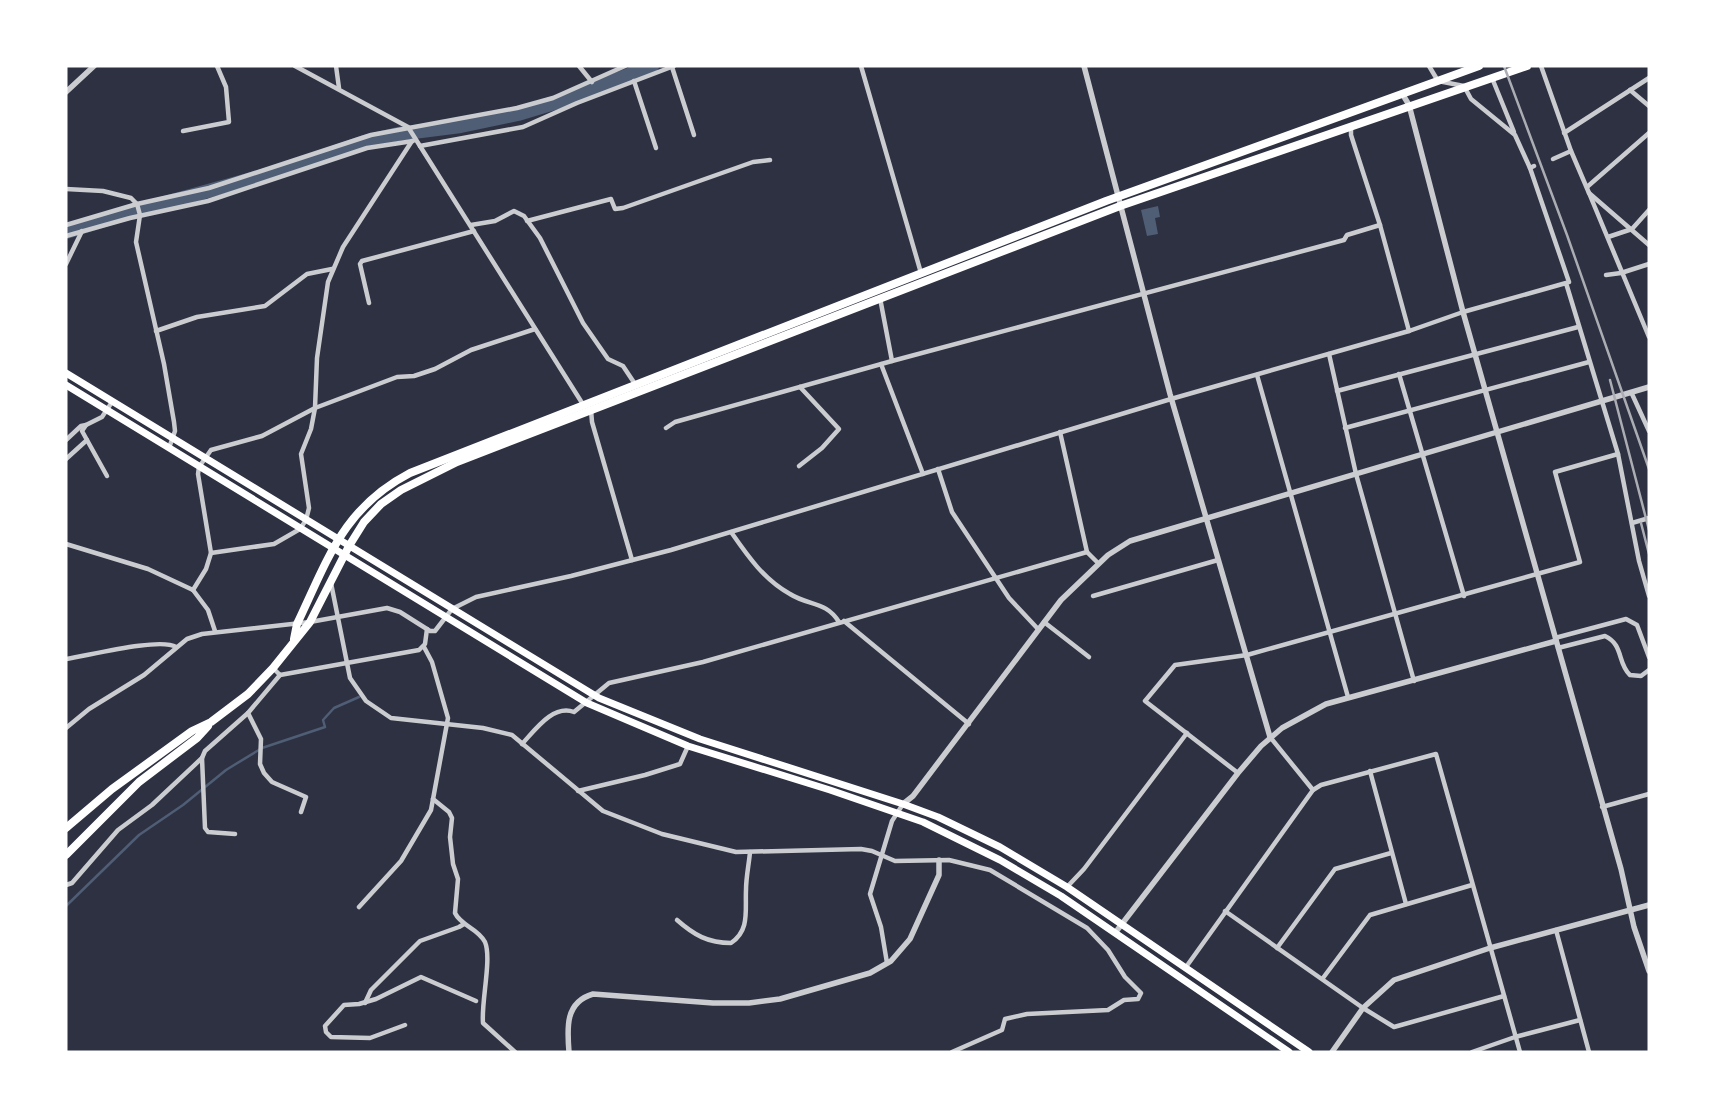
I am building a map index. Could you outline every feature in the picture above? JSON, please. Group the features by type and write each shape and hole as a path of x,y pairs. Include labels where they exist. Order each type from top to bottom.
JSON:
{"highway":[{"path":"293,642 296,624 338,539 354,515 366,503 395,481 444,458 1117,197 1403,95 1478,66"},
{"path":"66,855 139,782 197,738 211,722 248,694 273,668 310,622 348,546 364,522 381,504 410,485 457,462 1120,206 1464,86 1527,66"},
{"path":"66,828 124,780 192,731 211,722"}],"main road":[{"path":"66,374 593,694 700,739 903,804 980,837 1067,888 1309,1052"},
{"path":"66,385 344,556 587,702 688,746 896,812 953,835 1019,870 1289,1052"}],"street":[{"path":"83,66 86,74"},
{"path":"66,92 94,66"},
{"path":"184,131 229,122 226,86 217,66"},
{"path":"295,66 408,127 583,405 591,410 592,422 632,560"},
{"path":"336,66 338,88"},
{"path":"578,66 592,82"},
{"path":"66,225 136,204 209,188 348,141 408,127 517,108 554,98 625,66"},
{"path":"861,66 921,273"},
{"path":"1084,66 1171,399 1270,736 1313,790"},
{"path":"1429,66 1438,81 1464,86 1471,99 1515,134"},
{"path":"1541,66 1571,151 1649,337"},
{"path":"420,146 523,127 673,67 694,135"},
{"path":"1492,78 1515,134 1532,167 1570,282 1578,326 1618,454 1649,596"},
{"path":"1564,133 1649,78"},
{"path":"634,81 656,148"},
{"path":"1630,90 1649,106"},
{"path":"1403,95 1409,105 1475,354 1648,967"},
{"path":"1352,126 1351,135 1380,225 1409,331"},
{"path":"1586,187 1649,133"},
{"path":"66,236 140,215 208,201 367,148 414,139"},
{"path":"210,553 274,544 300,529 306,520 309,508 301,454 311,429 315,408 319,334 326,291 332,269 355,229 414,139"},
{"path":"1553,158 1571,151"},
{"path":"527,221 612,199 616,208 623,208 753,162 770,160"},
{"path":"66,189 103,191 131,198 136,204 140,215 136,242 176,431 169,448"},
{"path":"1589,193 1649,244"},
{"path":"1608,237 1632,230 1649,210"},
{"path":"471,225 495,221 514,212 524,216 540,238 583,323 608,359 623,366 635,384"},
{"path":"666,428 675,422 881,364 1344,240 1347,235 1380,225"},
{"path":"66,264 82,231"},
{"path":"369,303 360,264 362,261 474,231"},
{"path":"1606,275 1621,273 1649,264"},
{"path":"156,332 197,317 265,306 307,274 332,269"},
{"path":"66,728 89,709 144,674 176,647 193,636 214,631 296,624 391,608 427,629 435,630 452,609 476,597 632,560 731,532 1060,432 1409,331 1464,312 1570,282"},
{"path":"880,298 892,361"},
{"path":"1337,391 1578,326"},
{"path":"193,590 206,569 210,553 209,532 199,489 199,467 211,450 262,436 315,408 396,377 414,376 435,369 471,350 535,329"},
{"path":"1329,354 1356,474 1414,681"},
{"path":"1345,428 1589,362"},
{"path":"881,364 923,474"},
{"path":"1399,374 1464,596"},
{"path":"1257,375 1348,697"},
{"path":"799,466 822,448 839,429 800,387"},
{"path":"887,963 881,927 870,897 880,855 896,812 913,796 969,724 1038,628 1074,585 1098,564 1130,541 1632,394 1649,387"},
{"path":"1632,394 1649,431"},
{"path":"66,440 81,426 102,417 112,402"},
{"path":"86,425 82,431 107,476"},
{"path":"1060,432 1087,552 1098,564"},
{"path":"66,459 87,440"},
{"path":"1238,773 1145,701 1175,665 1247,656 1580,562 1555,472 1618,454"},
{"path":"938,469 952,512 1009,598 1038,628"},
{"path":"1632,523 1649,518"},
{"path":"731,532 745,552 774,584 790,595 832,610 839,622"},
{"path":"66,544 148,569 193,590 208,610 214,631"},
{"path":"522,744 556,712 566,709 574,712 587,702 593,694 609,683 703,662 1087,552"},
{"path":"1093,596 1218,560"},
{"path":"331,582 350,678 357,690 378,711 391,718 404,721 448,723 502,731 512,735 603,811 662,834 724,850 750,852 861,849 895,861 955,861 990,870 1078,922 1108,950 1125,977 1141,993 1138,999 1124,1000 1108,1010 1027,1014 1005,1019 1002,1030 952,1052"},
{"path":"1115,933 1238,773 1270,736 1309,712 1348,697 1556,642 1626,619 1636,625 1649,657"},
{"path":"844,621 969,724"},
{"path":"1044,622 1089,657"},
{"path":"359,907 405,855 430,813 448,723 446,706 432,662 424,647 427,629"},
{"path":"1556,642 1605,636 1616,644 1624,668 1630,675 1641,676 1649,670"},
{"path":"66,659 134,646 167,644 176,647"},
{"path":"66,885 72,883 97,852 126,823 152,804 202,758 205,751 248,713 280,675 415,651 424,647"},
{"path":"273,668 280,675"},
{"path":"248,713 253,719 261,739 260,764 264,773 272,782 306,798 300,812"},
{"path":"1067,888 1084,869 1186,733"},
{"path":"578,791 645,775 680,764 688,746"},
{"path":"1186,968 1313,790 1321,785 1436,754 1520,1052"},
{"path":"202,758 205,828 208,832 235,834"},
{"path":"1370,771 1406,904"},
{"path":"1602,807 1649,794"},
{"path":"433,799 451,816 450,835 453,864 458,879 454,910 456,917 480,935 486,946 483,1023 515,1052"},
{"path":"677,920 699,938 710,941 731,943 740,937 747,912 746,890 750,852"},
{"path":"1277,948 1335,869 1391,853"},
{"path":"569,1052 568,1022 571,1012 578,1002 593,994 713,1003 749,1003 780,998 855,978 887,963 903,949 913,934 939,875 939,860"},
{"path":"1323,978 1370,916 1472,885"},
{"path":"1332,1052 1363,1008 1394,980 1490,948 1649,906"},
{"path":"1225,911 1323,978 1363,1008 1394,1027 1504,996"},
{"path":"365,1003 371,990 416,945 424,939 464,924"},
{"path":"1556,930 1589,1052"},
{"path":"406,1025 370,1038 331,1037 326,1032 325,1026 340,1007 347,1004 365,1003 421,977 476,1001"},
{"path":"1472,1052 1515,1036 1580,1020"}],"water":[{"path":"1158,206 1160,217 1155,218 1158,234 1147,236 1141,210"}],"waterway":[{"path":"66,232 284,170 364,142 398,134 461,126 518,114 561,101 652,66"},
{"path":"66,906 139,835 183,805 226,770 262,748 325,727 323,720 334,708 359,697"}],"railway":[{"path":"1504,66 1567,235 1649,469"},
{"path":"1610,380 1649,530"},
{"path":"1641,523 1649,554"}]}
